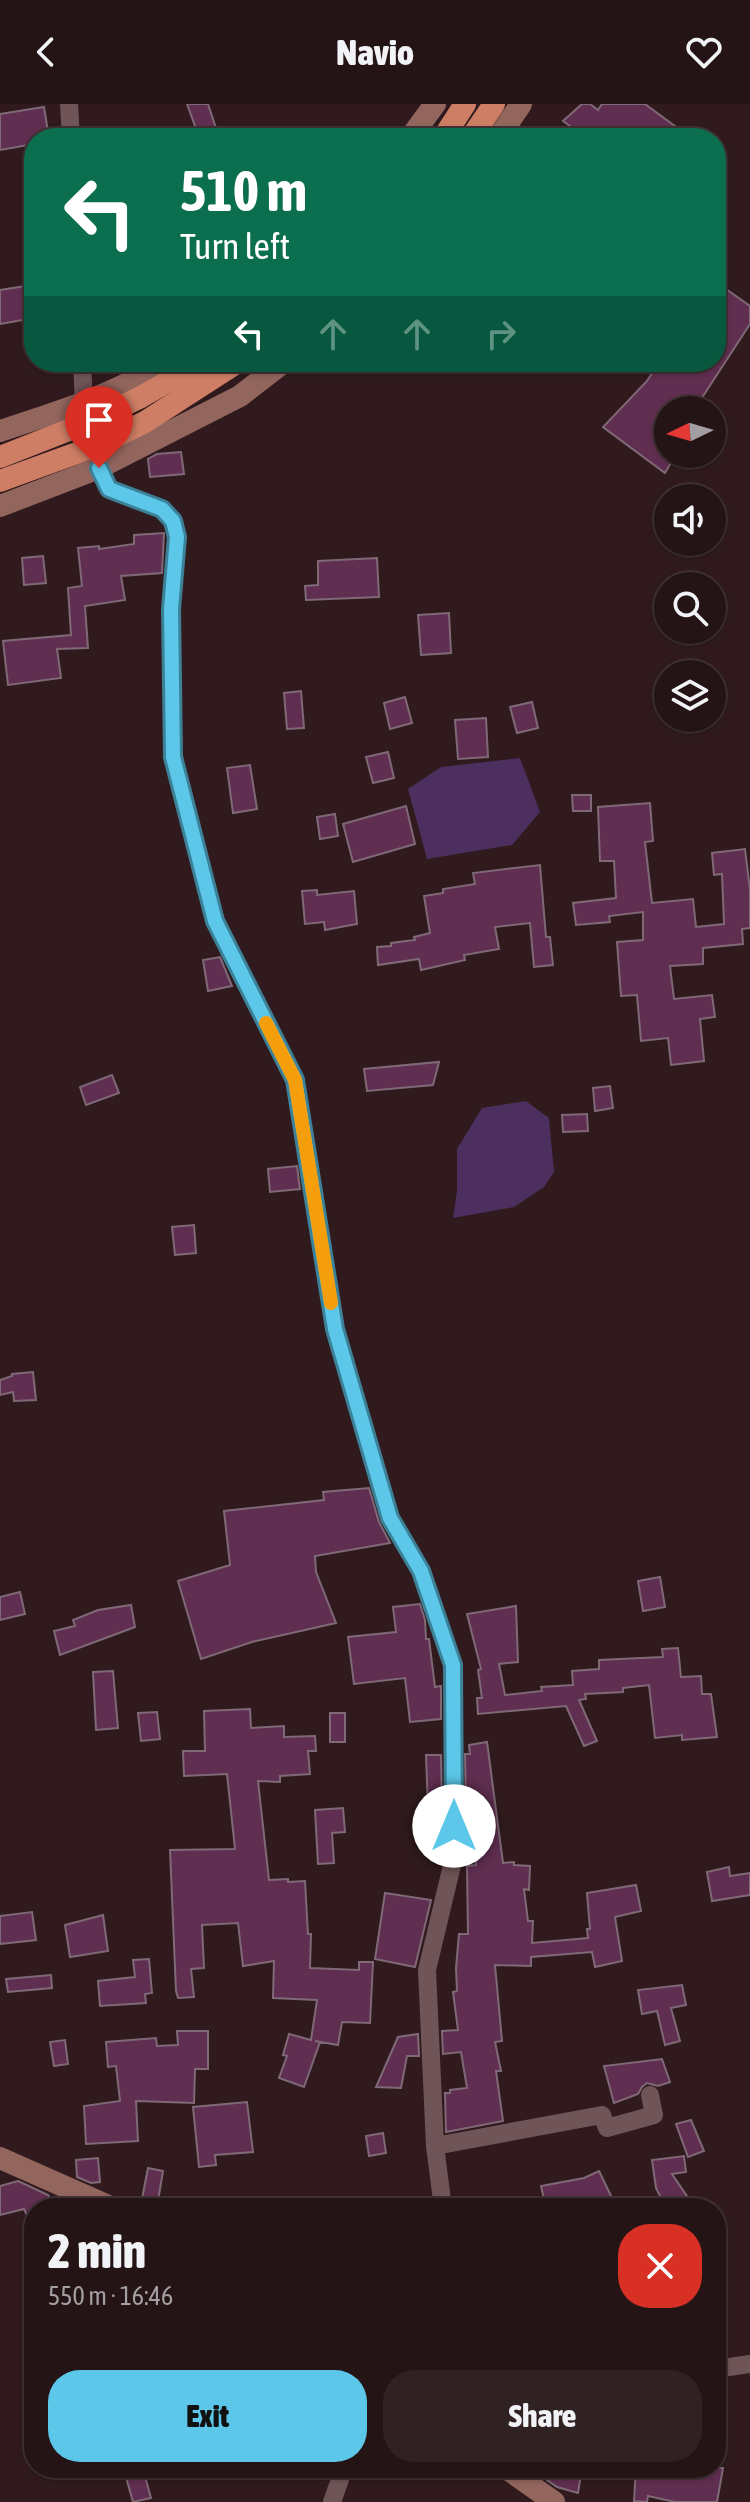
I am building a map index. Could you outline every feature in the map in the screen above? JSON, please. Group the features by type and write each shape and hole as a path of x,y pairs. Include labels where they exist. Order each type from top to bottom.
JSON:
{"highway":[{"path":"449,128 465,104"},
{"path":"478,128 494,104"},
{"path":"0,457 89,422 185,372"},
{"path":"0,481 96,446 145,422 222,372"}],"main road":[{"path":"417,128 435,104"},
{"path":"505,128 521,104"},
{"path":"0,431 84,404 150,372"},
{"path":"0,506 99,468 240,396 271,372"},
{"path":"0,2158 90,2198"},
{"path":"520,2478 554,2502"}],"street":[{"path":"69,104 70,128"},
{"path":"82,372 84,404"},
{"path":"99,468 109,489 162,509 173,521 177,537 171,609 173,757 215,921 295,1080 335,1329 390,1518 421,1571 453,1665 454,1857 427,1970 435,2146 442,2198"},
{"path":"435,2146 602,2115 607,2128 654,2115 650,2095"},
{"path":"726,2368 750,2364"},
{"path":"332,2502 340,2478"}],"shaded area":[{"path":"520,758 540,812 512,845 427,859 408,789 441,767"},
{"path":"526,1101 549,1118 554,1172 544,1187 514,1207 453,1218 457,1191 457,1149 482,1108"}],"building":[{"path":"187,104 208,104 216,128 196,128"},
{"path":"582,104 590,104 598,110 602,104 645,104 677,128 572,128 563,121"},
{"path":"44,107 47,128 24,128 24,146 0,150 0,114"},
{"path":"24,286 24,320 0,324 0,290"},
{"path":"726,289 750,306 750,324 726,361"},
{"path":"653,372 719,372 703,396 654,396 654,465 603,427"},
{"path":"181,452 184,474 150,477 148,459 157,454"},
{"path":"164,533 162,573 121,576 125,600 85,606 88,648 57,649 61,678 8,685 3,641 71,635 68,588 82,586 78,548 99,546 99,549 134,544 134,535"},
{"path":"43,556 46,583 24,585 22,558"},
{"path":"377,558 379,597 306,600 305,586 318,585 318,561"},
{"path":"449,613 451,653 421,655 418,615"},
{"path":"301,691 304,728 287,729 284,693"},
{"path":"405,697 412,723 390,729 384,703"},
{"path":"532,702 538,728 517,733 510,707"},
{"path":"486,718 488,757 458,759 455,720"},
{"path":"388,752 394,778 373,783 366,757"},
{"path":"250,765 257,809 233,813 227,768"},
{"path":"572,795 591,795 591,811 573,811"},
{"path":"650,803 653,841 645,842 652,903 693,899 696,927 724,924 722,874 714,875 712,853 745,849 750,890 750,928 742,929 743,944 703,948 703,964 670,966 674,999 712,995 715,1017 700,1019 704,1061 671,1065 668,1038 641,1041 637,995 621,996 617,942 643,940 643,912 609,916 610,922 576,925 573,903 616,898 614,861 600,861 598,807"},
{"path":"406,806 415,844 353,862 343,824"},
{"path":"335,814 338,836 320,839 317,817"},
{"path":"540,865 546,937 550,937 553,965 534,967 530,923 495,927 499,949 464,955 465,960 421,970 419,959 378,965 377,947 415,940 414,937 430,933 424,896 443,893 443,889 475,884 473,873"},
{"path":"317,890 317,895 354,891 357,924 325,930 324,922 305,924 302,891"},
{"path":"220,957 232,986 208,991 203,960"},
{"path":"439,1062 433,1085 367,1091 364,1069"},
{"path":"112,1075 119,1093 86,1105 80,1087"},
{"path":"610,1086 613,1108 595,1111 593,1088"},
{"path":"587,1114 588,1131 563,1132 562,1115"},
{"path":"297,1166 300,1189 270,1192 268,1169"},
{"path":"194,1225 196,1253 175,1255 172,1227"},
{"path":"33,1372 36,1400 14,1401 13,1392 0,1395 0,1380 12,1374"},
{"path":"369,1488 379,1522 390,1543 315,1556 316,1572 336,1623 252,1642 201,1659 178,1581 230,1565 224,1511 324,1500 323,1492"},
{"path":"660,1577 665,1607 643,1611 638,1581"},
{"path":"20,1592 25,1614 0,1620 0,1597"},
{"path":"420,1604 426,1639 429,1639 435,1687 441,1686 441,1719 410,1722 405,1678 354,1684 348,1637 396,1632 393,1607"},
{"path":"131,1605 135,1627 60,1655 54,1631 75,1626 73,1620 98,1610"},
{"path":"516,1606 518,1662 499,1664 505,1695 542,1691 541,1687 573,1685 572,1671 599,1669 599,1660 663,1657 662,1649 678,1648 681,1677 701,1676 702,1694 711,1694 717,1737 682,1740 682,1735 655,1738 649,1685 623,1688 623,1692 585,1694 586,1699 579,1700 597,1741 584,1746 566,1706 478,1714 477,1698 482,1698 478,1670 481,1669 467,1614"},
{"path":"113,1671 118,1728 96,1730 93,1672"},
{"path":"250,1709 251,1728 284,1726 284,1737 315,1736 316,1751 308,1751 310,1774 280,1776 280,1782 258,1781 269,1880 305,1881 308,1934 311,1934 310,1968 359,1970 359,1962 373,1962 370,2023 342,2022 338,2045 315,2041 320,2042 304,2087 279,2078 287,2056 283,2055 289,2034 311,2040 317,2000 273,1998 274,1961 243,1966 238,1923 202,1925 204,1968 191,1969 194,1997 178,1998 176,1991 170,1850 235,1849 227,1774 184,1776 183,1751 205,1751 204,1711"},
{"path":"157,1712 160,1739 141,1741 138,1713"},
{"path":"330,1713 345,1713 345,1742 330,1742"},
{"path":"487,1742 503,1863 530,1866 529,1890 524,1889 528,1921 533,1921 532,1943 588,1938 587,1893 636,1885 641,1911 615,1917 622,1961 595,1967 592,1952 531,1957 531,1966 495,1965 502,2041 495,2042 501,2071 496,2071 503,2121 446,2132 445,2093 467,2088 461,2052 443,2054 442,2031 458,2030 453,1992 457,1991 459,1934 468,1934 467,1866 476,1865 473,1808 466,1808 465,1754 470,1754 469,1745"},
{"path":"426,1755 441,1755 442,1809 428,1809"},
{"path":"343,1808 345,1832 332,1833 334,1863 318,1864 315,1810"},
{"path":"729,1867 730,1876 750,1873 750,1895 712,1901 707,1872"},
{"path":"385,1893 431,1900 415,1967 375,1959"},
{"path":"32,1912 36,1940 0,1944 0,1916"},
{"path":"103,1915 108,1951 70,1957 65,1925"},
{"path":"149,1959 152,1993 145,1994 146,2003 100,2006 98,1981 135,1977 133,1960"},
{"path":"51,1975 52,1988 8,1992 6,1979"},
{"path":"682,1985 686,2005 671,2008 680,2041 665,2045 657,2011 642,2014 638,1990"},
{"path":"177,2031 208,2031 208,2069 195,2069 194,2103 136,2101 138,2141 86,2144 84,2106 120,2101 116,2066 108,2067 106,2042 156,2038 157,2046 178,2045"},
{"path":"418,2034 419,2056 407,2056 401,2088 376,2087 398,2037"},
{"path":"65,2040 68,2064 54,2066 50,2042"},
{"path":"662,2059 670,2082 658,2086 647,2083 638,2094 614,2103 604,2066"},
{"path":"247,2102 253,2152 215,2155 216,2165 199,2167 193,2107"},
{"path":"691,2120 704,2151 688,2157 676,2124"},
{"path":"383,2133 386,2153 369,2156 366,2136"},
{"path":"684,2156 686,2172 672,2174 688,2198 661,2198 656,2188 652,2160"},
{"path":"98,2158 100,2182 91,2183 77,2177 76,2160"},
{"path":"148,2168 163,2171 158,2198 142,2198"},
{"path":"599,2171 612,2198 544,2198 541,2186 584,2178"},
{"path":"18,2181 49,2198 24,2198 24,2209 0,2215 0,2186"},
{"path":"126,2478 145,2478 151,2498 133,2502"},
{"path":"580,2478 578,2493 557,2487 547,2480"},
{"path":"635,2478 721,2478 717,2502 675,2502 648,2496 647,2502 634,2501"}],"slow traffic":[{"path":"266,1023 295,1080 331,1303"}],"route":[{"path":"99,468 109,489 162,509 173,521 177,537 171,609 173,757 215,921 295,1080 335,1329 390,1518 421,1571 453,1665 454,1826"}]}
